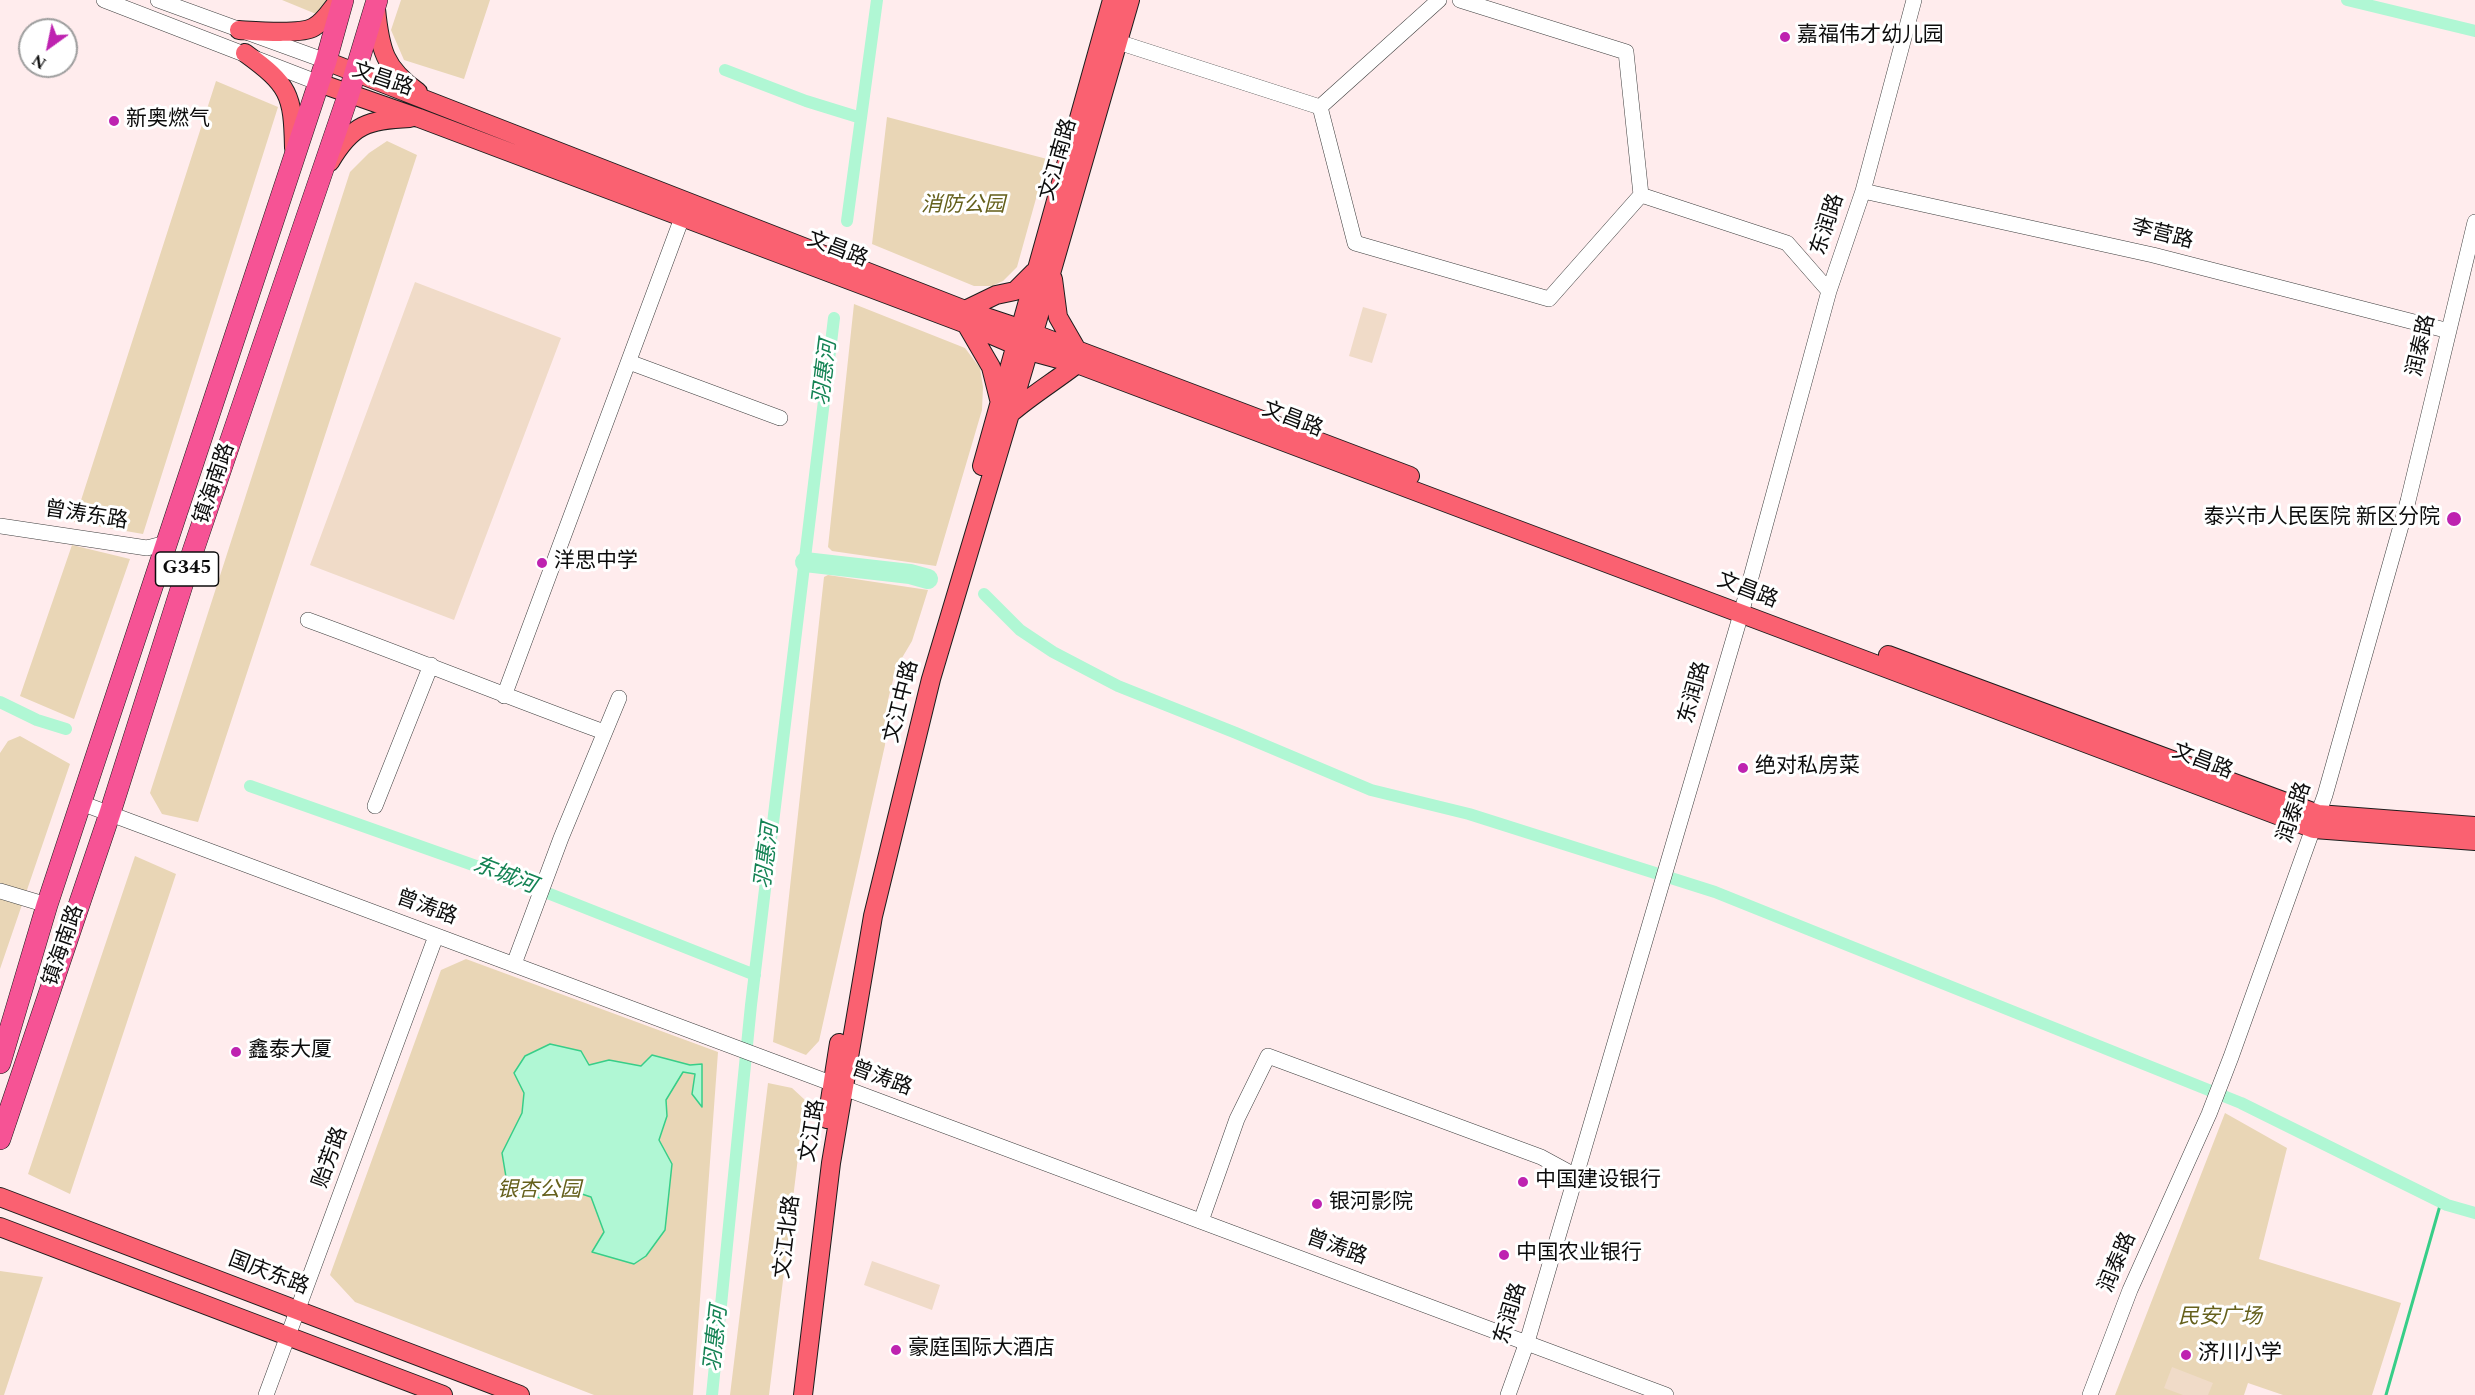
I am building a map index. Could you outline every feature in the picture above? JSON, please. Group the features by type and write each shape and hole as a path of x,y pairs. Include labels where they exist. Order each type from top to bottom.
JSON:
{"highway":[{"name":"镇海南路","path":"0,1063 47,905 319,83 341,0"},
{"name":"镇海南路","path":"0,1139 110,813 193,552 356,73 376,1"}],"main road":[{"path":"239,30 273,32 312,29 323,21 341,0"},
{"name":"文江南路","path":"1024,339 1112,0"},
{"name":"文江南路","path":"1043,270 1130,0"},
{"path":"376,1 380,43 387,63 404,82 442,108"},
{"path":"245,54 267,69 289,94 293,113 294,157"},
{"name":"文昌路","path":"326,61 686,209 965,317 2316,821 2475,842"},
{"name":"文昌路","path":"319,83 686,209"},
{"path":"320,179 336,151 360,126 389,119 419,118"},
{"path":"1043,270 1058,317 1077,357 1052,384 1005,408 991,367 965,317 996,295 1016,291 1043,270"},
{"name":"文江中路","path":"837,1086 873,916 925,702 1024,339"},
{"name":"文昌路","path":"2316,821 2475,826"},
{"name":"文江北路","path":"792,1395 837,1086"},
{"name":"文江路","path":"802,1395 830,1173 837,1086"},
{"name":"国庆东路","path":"0,1197 520,1395"},
{"path":"0,1227 442,1395"}],"street":[{"name":"文昌路","path":"104,0 319,83"},
{"name":"文昌路","path":"158,0 326,61"},
{"path":"1320,107 1439,0"},
{"path":"1320,107 1355,243 1548,299 1641,195 1626,52 1460,0"},
{"name":"东润路","path":"1508,1395 1527,1342 1743,608 1829,291 1863,191 1914,0"},
{"path":"1118,42 1320,107"},
{"name":"李营路","path":"1863,191 2152,255 2449,331"},
{"path":"1641,195 1787,243 1829,291"},
{"path":"504,696 686,209"},
{"name":"润泰路","path":"2090,1395 2130,1290 2209,1114 2325,795 2408,501 2475,222"},
{"path":"629,362 780,418"},
{"name":"曾涛东路","path":"0,526 147,548 166,543"},
{"path":"308,620 604,732"},
{"path":"375,806 431,665"},
{"path":"514,964 561,838 619,698"},
{"name":"曾涛路","path":"81,802 1666,1395"},
{"path":"0,891 47,905"},
{"name":"贻芳路","path":"266,1395 436,936"},
{"path":"1201,1221 1237,1119 1268,1056 1541,1158 1576,1176"}],"green space":[{"path":"282,0 326,0 321,16"},
{"path":"401,0 490,0 464,79 404,60 391,30"},
{"path":"216,81 278,107 143,534 74,522"},
{"name":"消防公园","path":"887,117 1047,159 1017,267 1003,281 992,286 974,286 872,244"},
{"path":"387,141 417,155 198,822 162,814 150,793 350,172 369,153"},
{"path":"854,304 965,348 980,368 983,387 982,410 936,566 832,551 828,547"},
{"path":"72,545 130,559 74,719 20,696"},
{"path":"828,575 928,590 912,641 896,668 888,700 885,745 819,1041 806,1055 773,1042 824,577"},
{"path":"20,736 70,764 0,969 0,753 8,741"},
{"path":"135,856 176,874 70,1194 28,1174"},
{"name":"银杏公园","path":"466,959 718,1052 693,1395 594,1395 355,1302 330,1275 441,970"},
{"path":"768,1083 792,1088 805,1100 769,1395 730,1395"},
{"name":"民安广场","path":"2225,1113 2287,1148 2259,1259 2401,1303 2372,1395 2283,1395 2248,1383 2244,1395 2115,1395"},
{"path":"0,1271 43,1277 4,1395 0,1395"}],"shaded area":[{"path":"415,282 561,338 454,620 310,565"},
{"path":"1363,307 1387,314 1372,363 1349,356"},
{"path":"550,1044 581,1051 589,1065 609,1060 641,1066 652,1055 690,1065 702,1064 702,1107 692,1094 695,1074 683,1072 666,1100 667,1116 659,1140 672,1164 665,1230 646,1256 634,1264 592,1252 604,1232 591,1197 551,1184 541,1198 521,1195 507,1183 502,1153 522,1113 524,1093 514,1073 525,1056"},
{"path":"872,1261 940,1285 932,1310 864,1285"},
{"path":"2172,1367 2213,1383 2208,1395 2183,1395 2164,1388"}],"waterway":[{"name":"羽惠河","path":"847,221 877,0"},
{"path":"2347,0 2475,31"},
{"path":"725,70 806,101 861,118"},
{"name":"羽惠河","path":"712,1395 751,1005 834,318"},
{"path":"805,562 910,574 928,579"},
{"path":"984,594 1020,630 1053,652 1118,686 1371,790 1469,814 1715,892 2241,1103 2447,1205 2475,1213"},
{"name":"东城河","path":"0,702 37,720 66,729"},
{"name":"东城河","path":"250,786 507,877 755,975"},
{"path":"2386,1395 2441,1202"}],"place":[{"name":"嘉福伟才幼儿园","path":"1785,37"},
{"name":"新奥燃气","path":"114,121"},
{"name":"泰兴市人民医院 新区分院","path":"2454,519"},
{"name":"洋思中学","path":"542,563"},
{"name":"绝对私房菜","path":"1743,768"},
{"name":"鑫泰大厦","path":"236,1052"},
{"name":"中国建设银行","path":"1523,1182"},
{"name":"银河影院","path":"1317,1204"},
{"name":"中国农业银行","path":"1504,1255"},
{"name":"豪庭国际大酒店","path":"896,1350"},
{"name":"济川小学","path":"2186,1355"}]}
